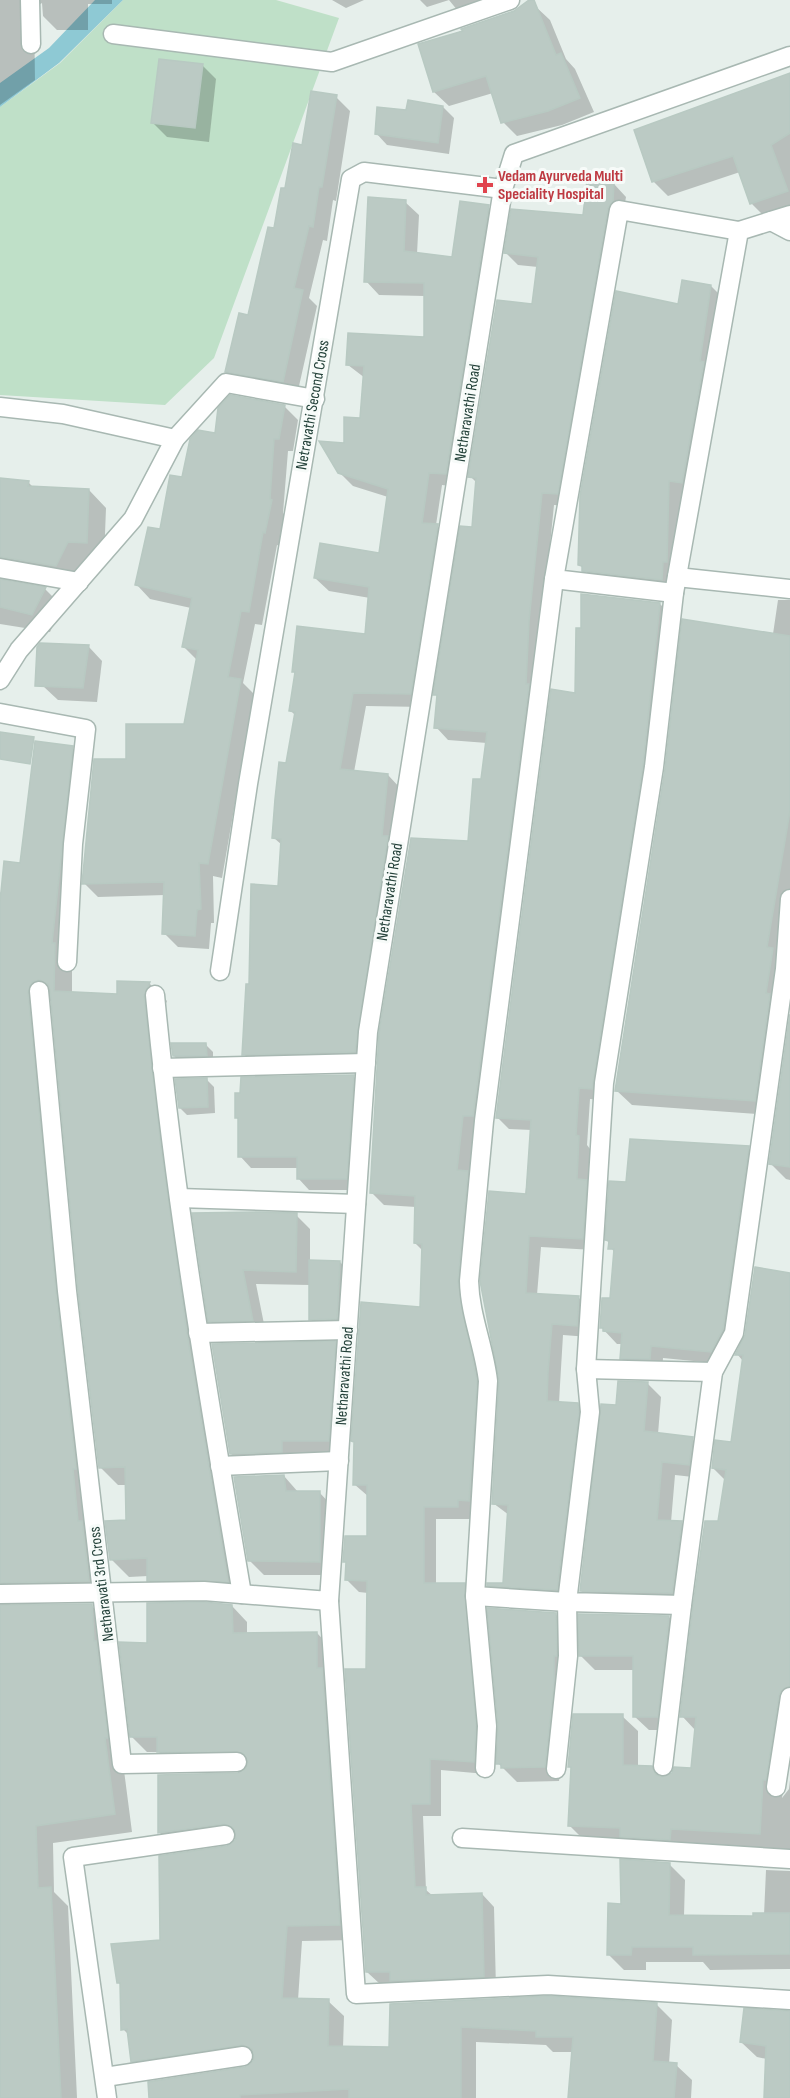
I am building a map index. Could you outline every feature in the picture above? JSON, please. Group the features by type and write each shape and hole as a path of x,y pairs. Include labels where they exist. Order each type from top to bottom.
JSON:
{"street":[{"path":"30,0 31,44"},
{"path":"113,34 332,62 510,0"},
{"name":"Netharavathi Road","path":"790,56 514,154 503,189 368,1032 329,1601 356,1994 548,1984 790,2000"},
{"name":"Netravathi Second Cross","path":"220,971 248,784 351,179 364,172 503,189"},
{"path":"486,1768 486,1726 475,1596 488,1381 486,1359 470,1307 469,1281 484,1121 554,579 619,210 739,231 790,215"},
{"path":"771,221 790,231"},
{"path":"556,1769 568,1656 567,1602 590,1412 586,1368 604,1083 654,767 675,585 739,231"},
{"path":"0,680 19,650 133,519 176,439 226,383 315,399"},
{"path":"0,407 63,414 176,439"},
{"path":"0,568 79,582"},
{"path":"554,579 790,589"},
{"path":"0,713 86,729 73,844 67,962"},
{"path":"663,1766 713,1372 734,1333 785,969 790,899"},
{"name":"Netharavati 3rd Cross","path":"39,991 67,1291 122,1764 237,1762"},
{"path":"155,995 162,1068 198,1333 242,1594"},
{"path":"162,1068 366,1063"},
{"path":"179,1198 356,1204"},
{"path":"198,1333 348,1330"},
{"path":"586,1368 713,1372"},
{"path":"220,1466 339,1461"},
{"path":"0,1594 104,1595 204,1591 329,1601"},
{"path":"475,1596 567,1602 682,1605"},
{"path":"776,1787 790,1696"},
{"path":"107,2098 73,1857 225,1835"},
{"path":"462,1838 790,1859"},
{"path":"105,2077 243,2056"}],"green space":[{"path":"123,0 276,0 339,18 214,358 165,405 0,395 0,107 60,63"}],"water":[{"path":"95,0 123,0 59,63 0,107 0,83 49,48"}],"building":[{"path":"529,0 534,0 556,55 561,53 580,98 548,111 501,123 486,76 433,92 418,44 463,31 461,29 514,11"},
{"path":"159,59 203,64 195,128 151,123"},
{"path":"790,73 790,133 771,145 788,191 750,204 733,156 652,182 634,130"},
{"path":"311,91 337,95 322,187 319,187 313,227 309,226 294,288 303,290 283,382 225,372 239,313 248,315 268,227 274,228 281,188 285,188 293,143 302,145"},
{"path":"408,100 443,106 438,143 375,134 377,107 406,110"},
{"path":"587,180 614,183 613,201 608,208 558,494 542,493 529,621 526,684 529,684 473,1116 463,1116 457,1170 468,1171 458,1282 477,1382 469,1501 458,1500 458,1507 424,1507 424,1583 465,1583 476,1726 474,1762 430,1759 430,1804 411,1804 415,1887 426,1887 426,1895 482,1893 484,1977 390,1981 390,1972 366,1972 345,1669 366,1669 367,1581 345,1580 346,1562 343,1562 345,1536 367,1536 367,1485 353,1485 354,1442 351,1441 361,1302 420,1307 422,1244 414,1243 415,1196 370,1193 379,1033 411,838 468,841 473,779 481,779 487,732 434,728 437,695 433,695 460,526 472,527 476,478 468,477 497,300 532,304 538,257 504,253 511,209 583,215"},
{"path":"368,197 406,200 404,251 452,257 460,201 489,205 446,474 429,473 422,523 438,524 411,694 353,693 340,769 388,774 382,836 388,836 355,1052 242,1055 246,984 249,984 251,884 278,886 281,839 272,838 279,762 286,763 295,712 289,711 295,672 292,672 297,626 365,634 369,587 314,578 320,543 379,553 388,489 338,473 319,441 344,443 344,417 360,418 364,366 346,365 348,333 424,337 424,283 364,282"},
{"path":"682,280 711,285 700,361 704,362 682,483 669,481 667,562 663,562 662,580 582,571 582,566 578,565 580,496 616,291 678,304"},
{"path":"230,395 285,405 279,439 274,439 270,499 272,500 265,533 263,532 249,612 241,611 228,677 241,679 208,864 199,863 201,909 197,910 195,936 162,934 164,882 82,884 94,759 126,759 126,724 184,724 198,650 182,647 192,598 135,585 148,527 160,529 170,475 182,477 190,439 198,430 215,433 218,408"},
{"path":"0,478 29,481 28,486 89,489 87,543 68,542 56,566 0,557"},
{"path":"0,579 46,587 32,615 0,607"},
{"path":"581,594 660,603 643,765 592,1089 579,1088 576,1135 579,1136 577,1179 587,1180 583,1239 529,1236 526,1293 579,1296 577,1326 552,1324 548,1372 547,1401 578,1403 579,1412 557,1590 487,1586 487,1583 503,1583 508,1505 492,1504 499,1380 480,1281 489,1191 526,1194 531,1120 496,1118 551,689 575,693 576,628 581,628"},
{"path":"682,619 790,636 790,811 767,947 773,948 766,993 770,994 755,1101 615,1091 665,769"},
{"path":"40,643 89,645 83,688 35,686 37,647"},
{"path":"0,732 34,737 30,764 0,759"},
{"path":"35,741 73,746 52,943 55,943 54,991 117,994 117,981 150,982 144,996 161,1147 187,1334 228,1582 147,1581 147,1558 110,1560 105,1521 126,1520 125,1467 99,1468 78,1290 50,990 48,984 39,980 32,982 28,992 56,1292 76,1469 73,1469 78,1521 82,1521 89,1581 0,1583 0,902 4,861 20,863"},
{"path":"790,1014 790,1167 769,1164"},
{"path":"171,1043 206,1043 207,1056 173,1056"},
{"path":"354,1075 347,1179 297,1179 297,1157 238,1157 238,1118 235,1118 235,1093 240,1093 241,1077"},
{"path":"207,1078 208,1107 179,1108 175,1079"},
{"path":"630,1139 749,1146 723,1329 711,1352 651,1346 650,1359 620,1359 622,1333 603,1331 603,1328 600,1328 602,1298 610,1298 614,1249 608,1249 609,1241 605,1240 609,1181 626,1182"},
{"path":"192,1213 297,1213 296,1272 243,1270 253,1321 208,1322"},
{"path":"309,1260 340,1261 337,1319 309,1320"},
{"path":"755,1267 790,1273 790,1686 782,1690 779,1695 766,1780 763,1780 760,1834 671,1829 670,1840 620,1837 620,1828 568,1826 571,1767 568,1767 573,1714 623,1714 623,1765 652,1766 656,1775 662,1777 672,1773 674,1767 691,1768 696,1717 680,1717 693,1606 705,1521 718,1521 726,1470 712,1468 715,1440 731,1442 743,1355 735,1355 745,1335"},
{"path":"336,1341 329,1441 282,1441 282,1452 230,1454 212,1344"},
{"path":"618,1381 648,1382 644,1431 693,1437 689,1465 662,1462 657,1520 682,1521 672,1593 580,1591 601,1404 616,1405"},
{"path":"284,1475 286,1491 320,1491 320,1562 248,1561 234,1477"},
{"path":"204,1602 232,1605 233,1633 317,1632 317,1668 322,1668 340,1925 287,1926 282,1998 329,1999 328,2046 389,2047 390,2004 548,1996 657,2003 653,2061 677,2063 674,2098 568,2098 573,2037 536,2037 536,2031 461,2027 461,2098 349,2098 349,2089 240,2095 240,2098 149,2098 148,2082 245,2067 254,2060 252,2049 242,2045 131,2062 127,2029 121,2030 120,1983 117,1983 111,1944 160,1940 159,1856 227,1846 236,1839 233,1828 224,1824 158,1833 158,1775 238,1773 246,1768 248,1762 243,1753 157,1752 157,1737 130,1737 119,1642 147,1643 147,1603"},
{"path":"92,1604 94,1641 96,1641 108,1738 105,1738 115,1814 36,1826 38,1888 51,1887 61,2098 0,2098 0,1605"},
{"path":"487,1608 556,1613 557,1656 554,1656 554,1684 545,1767 501,1768 501,1764 496,1764 498,1725"},
{"path":"578,1614 669,1616 658,1717 633,1717 633,1656 579,1656"},
{"path":"620,1859 670,1863 669,1915 753,1916 753,1913 790,1913 790,1954 693,1955 693,1947 632,1947 631,1955 607,1955 608,1903 621,1904"},
{"path":"744,2008 790,2011 790,2098 764,2098 766,2046 740,2042"}],"place":[{"name":"Vedam Ayurveda Multi Speciality Hospital","path":"485,185"}]}
